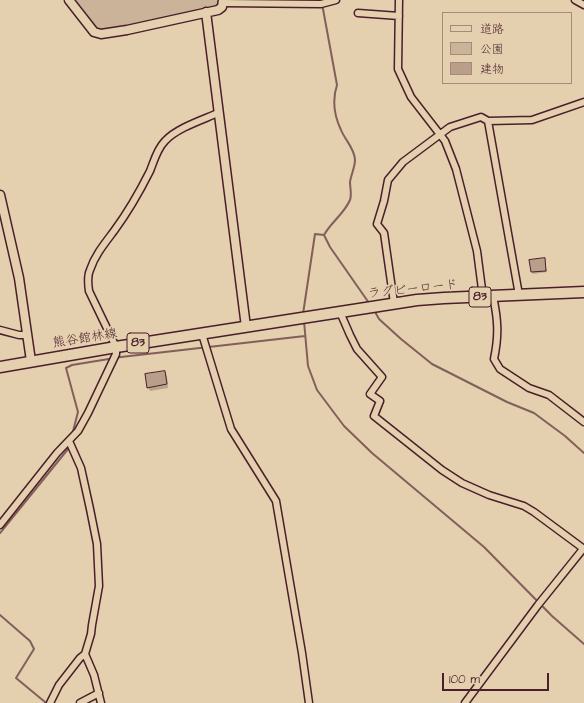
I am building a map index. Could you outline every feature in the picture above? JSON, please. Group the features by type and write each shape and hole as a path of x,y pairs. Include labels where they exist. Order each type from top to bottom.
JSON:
{"main road":[{"name":"ラグビーロード","path":"246,327 394,303 444,298 584,292"},
{"name":"熊谷館林線","path":"0,366 116,347 203,339 246,327"}],"street":[{"path":"69,0 94,32 100,34 127,30 218,10 222,7 224,1 321,4 336,0"},
{"path":"399,0 398,69 411,96 445,141 456,169 488,296 498,316 498,339 494,359 500,369 529,388 548,395 584,422"},
{"path":"575,0 584,5"},
{"path":"206,12 246,327"},
{"path":"358,13 399,16"},
{"path":"394,303 384,233 377,224 384,201 388,180 403,162 450,127 481,118 488,120 532,120 584,102"},
{"path":"0,525 57,453 78,431 116,354 116,347 89,291 88,281 90,270 102,247 144,183 164,141 177,132 218,113"},
{"path":"488,120 519,295"},
{"path":"0,195 19,278 31,361"},
{"path":"340,312 357,349 382,377 370,394 380,401 374,416 442,470 462,483 489,495 524,506 584,549 538,605 465,703"},
{"path":"0,330 19,335 27,335"},
{"path":"203,339 231,429 276,501 309,703"},
{"path":"53,701 59,685 80,658 85,654 91,634 99,593 99,563 97,544 86,487 81,468 69,441"},
{"path":"85,654 94,675 101,703"},
{"path":"80,703 99,693"}],"green space":[{"path":"73,0 220,0 220,4 214,8 111,30 101,30 93,27"}],"building":[{"path":"545,258 546,271 531,272 529,260"},
{"path":"165,371 167,384 147,388 145,374"}],"waterway":[{"path":"322,0 337,85 334,102 335,113 341,130 355,156 350,182 351,198 344,210 324,235"},
{"path":"303,314 315,234 324,235"},
{"path":"324,235 330,247 369,303"},
{"path":"374,310 379,319 432,364 507,402 534,413 565,436 584,453"},
{"path":"304,321 308,366 317,390 344,426 372,453 484,547 552,616 584,644"},
{"path":"72,435 78,412 66,368 72,365 121,357 305,336"},
{"path":"0,533 68,449 69,445"},
{"path":"0,615 30,641 34,649 16,678 45,703"}]}
